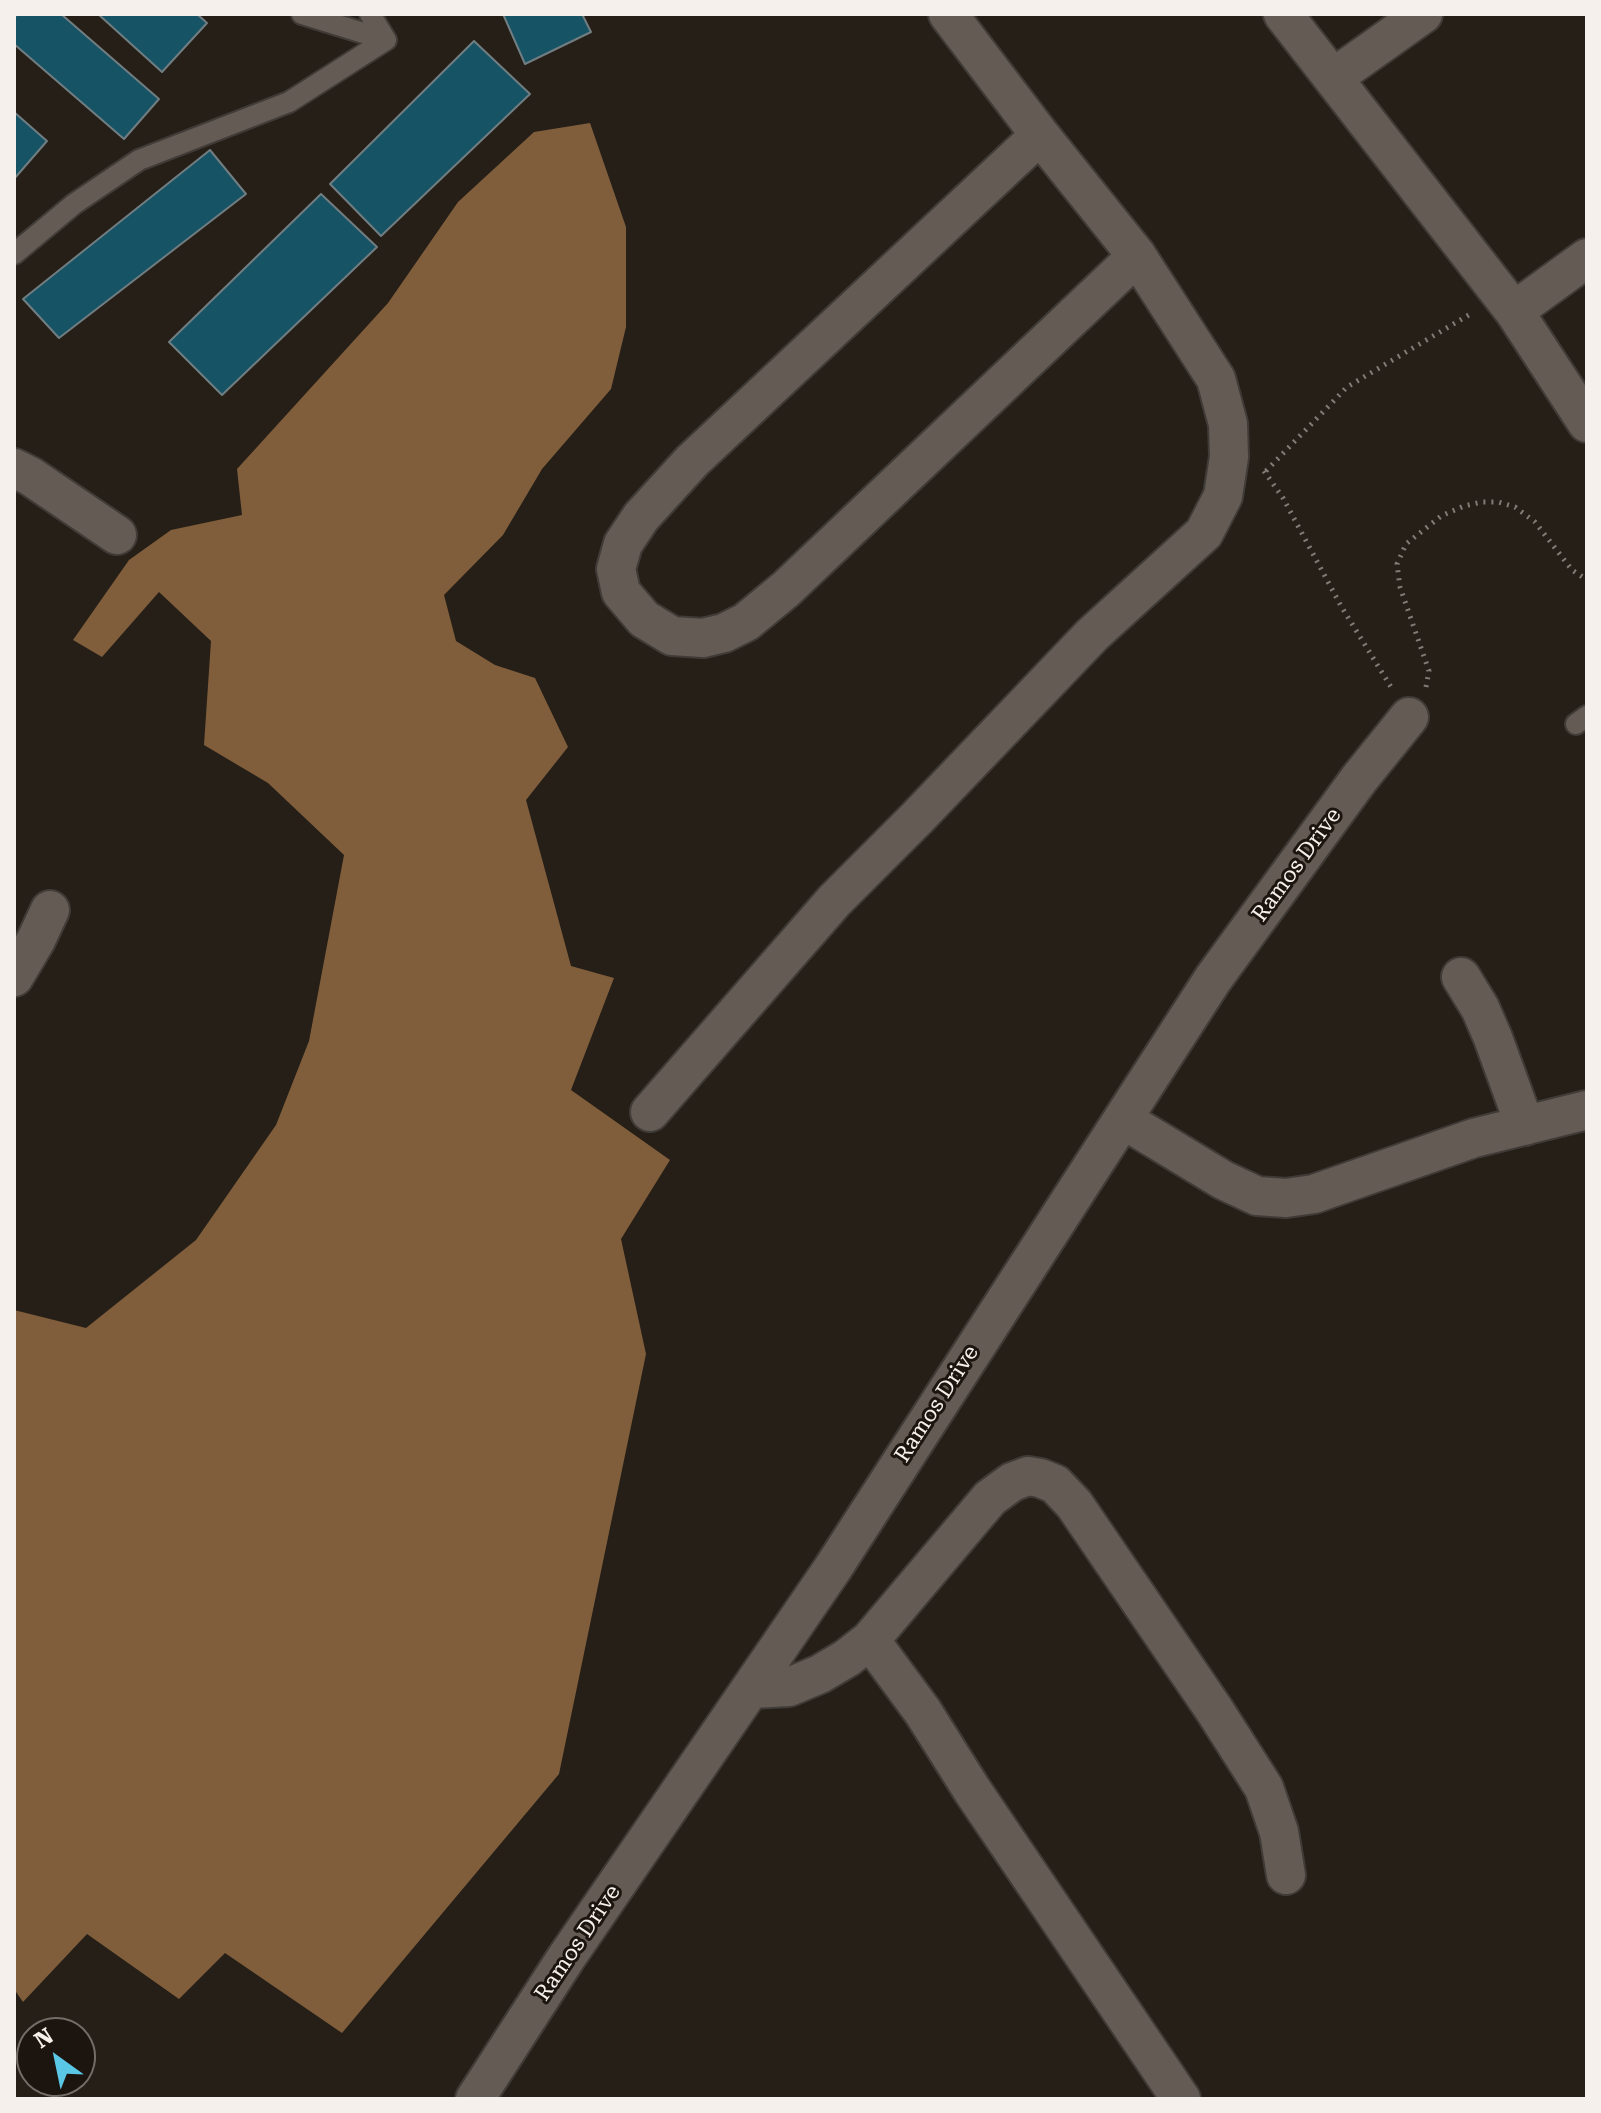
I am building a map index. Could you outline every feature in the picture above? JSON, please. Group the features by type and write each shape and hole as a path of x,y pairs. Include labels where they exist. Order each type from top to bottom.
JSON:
{"street":[{"path":"650,1112 834,901 1092,635 1204,533 1223,496 1229,457 1228,424 1216,379 1137,256 948,14"},
{"path":"1283,14 1508,303 1587,423"},
{"path":"1333,78 1423,14"},
{"path":"1040,135 692,461 641,517 623,544 616,569 621,592 644,619 672,636 703,638 724,633 746,622 786,589 1137,256"},
{"path":"1508,303 1587,258"},
{"path":"14,468 117,535"},
{"name":"Ramos Drive","path":"475,2099 566,1958 833,1568 1213,979 1359,779 1409,717"},
{"path":"14,977 50,910"},
{"path":"1461,977 1480,1008 1493,1038 1525,1126"},
{"path":"1124,1120 1223,1180 1257,1196 1286,1198 1314,1194 1474,1138 1587,1110"},
{"path":"752,1689 789,1687 847,1658 870,1640 990,1498 1012,1482 1028,1476 1040,1478 1055,1484 1074,1504 1264,1788 1279,1832 1286,1875"},
{"path":"870,1640 923,1712 980,1802 1181,2099"}],"lane":[{"path":"302,14 386,40"},
{"path":"370,14 386,40"},
{"path":"14,254 74,204 139,160 289,102 386,40"}],"path":[{"path":"1265,472 1347,387 1508,303"},
{"path":"1229,457 1249,461 1265,472 1409,717 1423,697 1429,671 1400,587 1397,564 1406,544 1422,530 1441,516 1464,506 1498,502 1515,507 1535,522 1572,570 1587,580"}],"shaded area":[{"path":"590,123 626,227 626,327 611,389 542,469 503,535 444,595 456,641 495,665 535,678 568,747 526,800 571,966 614,978 571,1090 670,1160 621,1239 646,1354 559,1774 342,2033 225,1953 179,1999 87,1934 23,2002 14,1989 14,1310 86,1328 196,1240 276,1125 309,1041 344,855 268,783 204,745 211,641 159,592 102,657 73,640 129,560 171,530 242,515 237,469 388,303 458,202 534,132"}],"building":[{"path":"17,14 61,14 159,99 124,139 14,44 14,18"},
{"path":"98,14 197,14 207,23 162,72"},
{"path":"503,14 582,14 591,32 525,64"},
{"path":"474,41 530,94 381,236 330,184"},
{"path":"14,112 47,141 14,179"},
{"path":"210,150 246,194 59,338 23,299"},
{"path":"321,194 377,247 222,395 169,342"}]}
